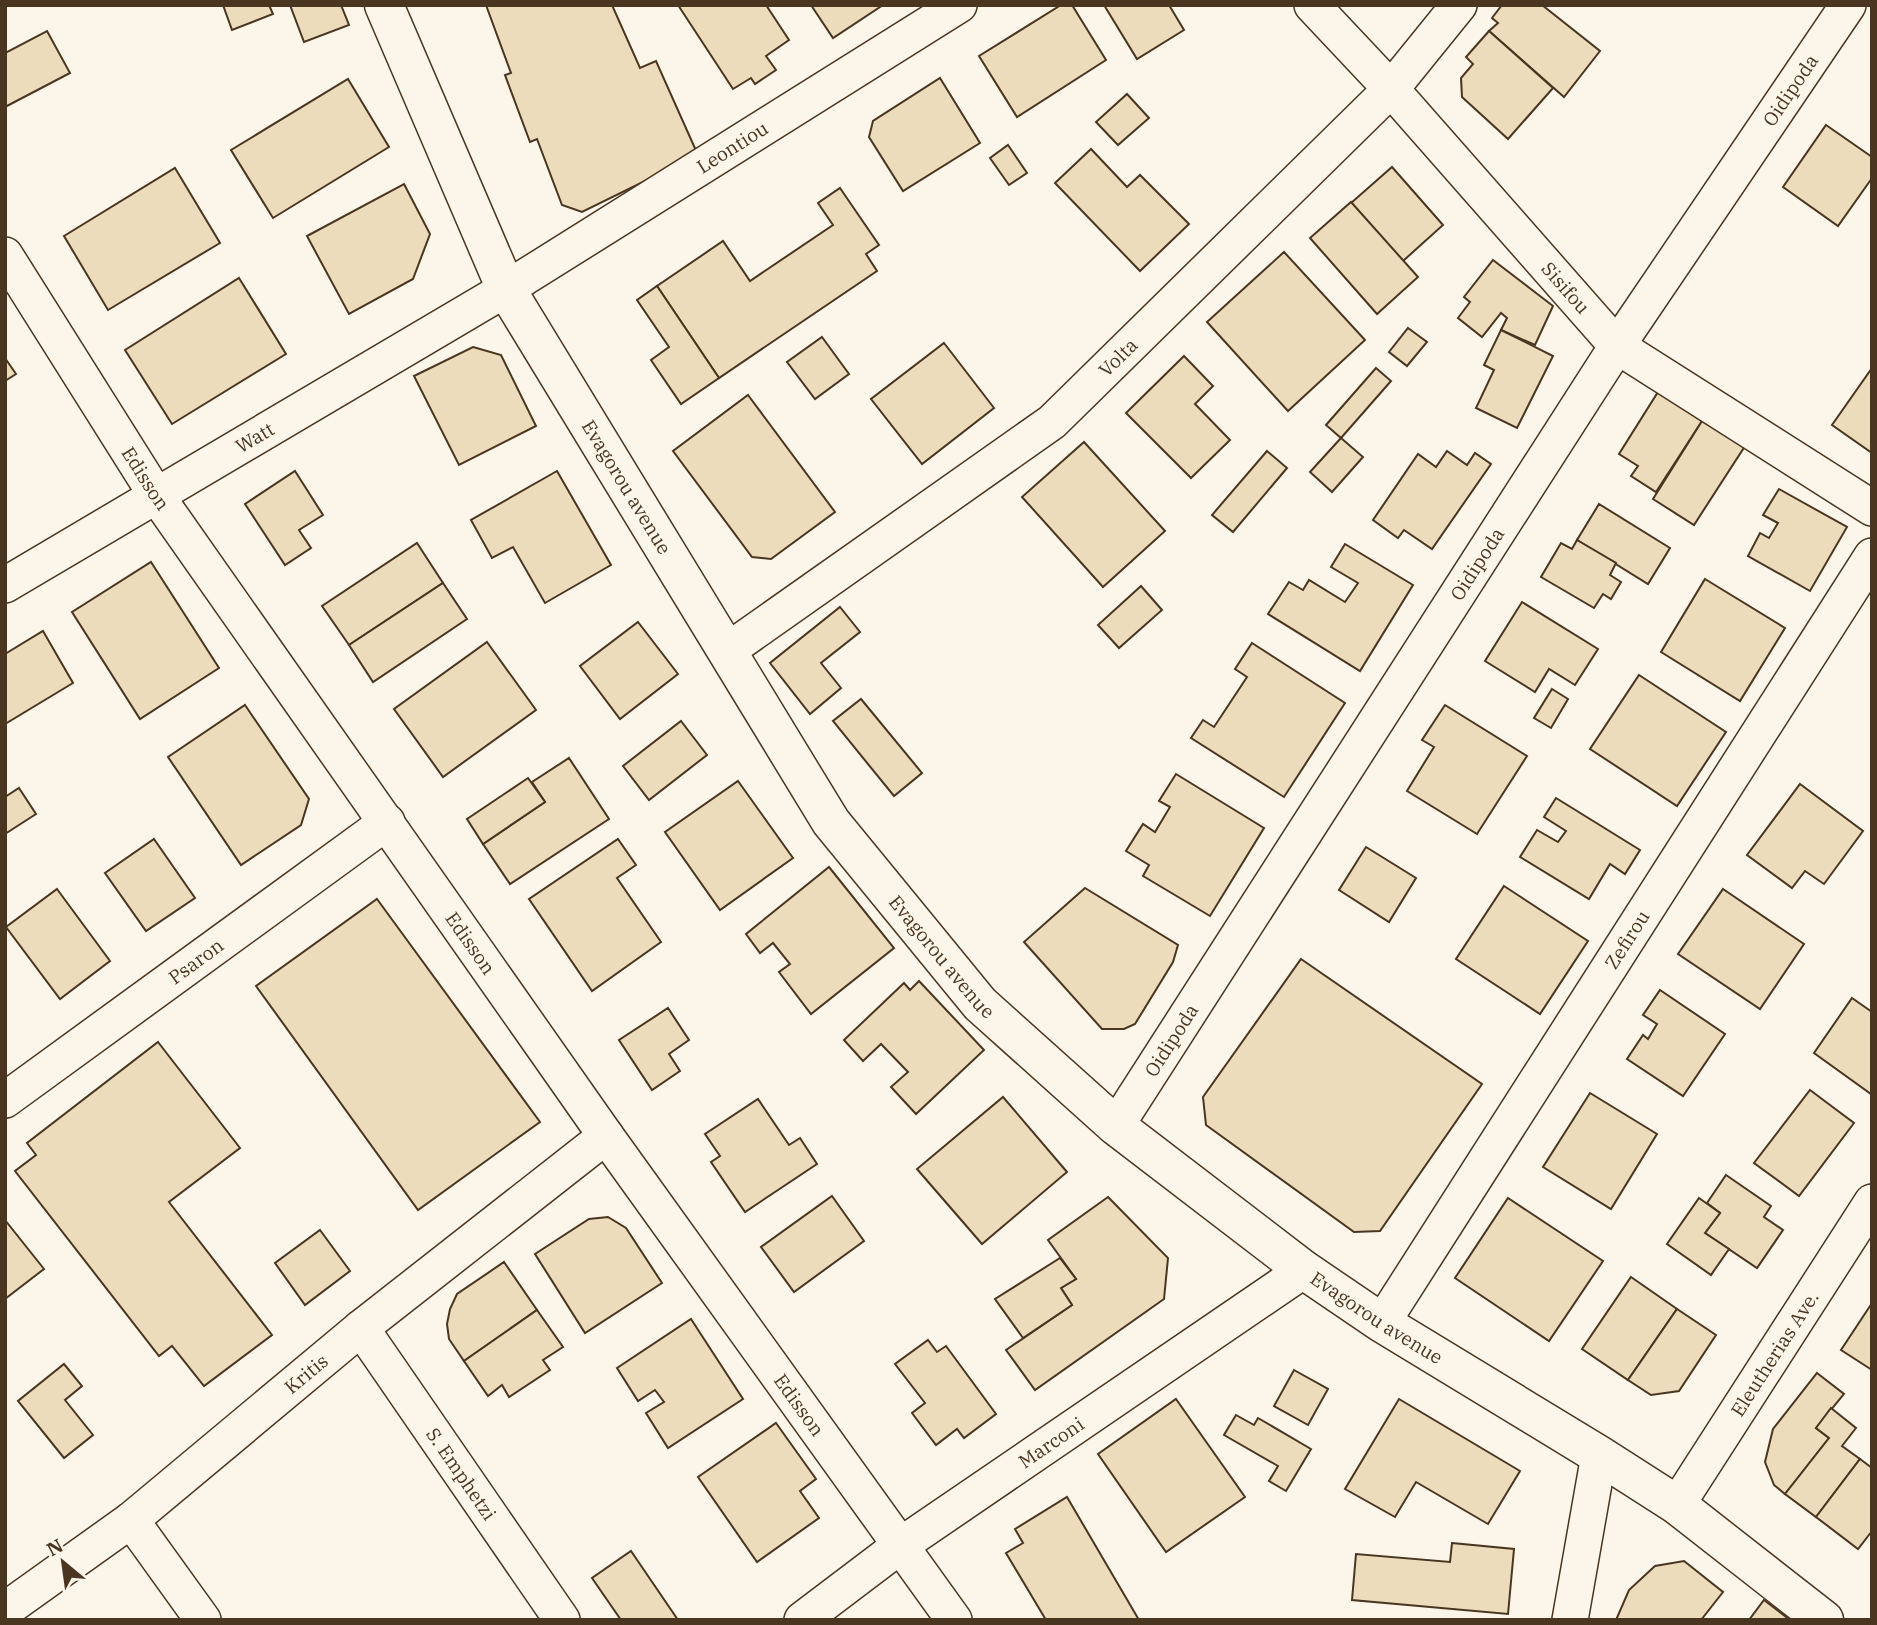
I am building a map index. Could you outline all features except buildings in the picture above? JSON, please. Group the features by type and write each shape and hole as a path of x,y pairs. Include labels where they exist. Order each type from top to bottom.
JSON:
{"street":[{"name":"Evagorou avenue","path":"384,5 506,289 831,822 980,1004 1115,1126 1304,1270 1382,1323 1677,1505 1824,1620"},
{"name":"Leontiou","path":"506,289 959,5"},
{"name":"Sisifou","path":"1312,5 1391,89 1617,346 1872,508"},
{"name":"Volta","path":"727,651 1052,422 1391,89 1459,5"},
{"name":"Oidipoda","path":"1115,1126 1617,346 1848,5"},
{"name":"Edisson","path":"5,255 156,495 606,1136 954,1620"},
{"name":"Watt","path":"5,585 506,289"},
{"name":"Zefirou","path":"1382,1323 1872,556"},
{"name":"Psaron","path":"5,1100 387,822"},
{"name":"Kritis","path":"5,1610 131,1520 361,1328 606,1136"},
{"name":"Eleutherias Ave.","path":"1677,1505 1872,1202"},
{"name":"Marconi","path":"802,1620 901,1545 1304,1270"},
{"name":"S. Emphetzi","path":"361,1328 562,1620"},
{"path":"1570,1620 1599,1455"},
{"path":"131,1520 203,1620"}]}
